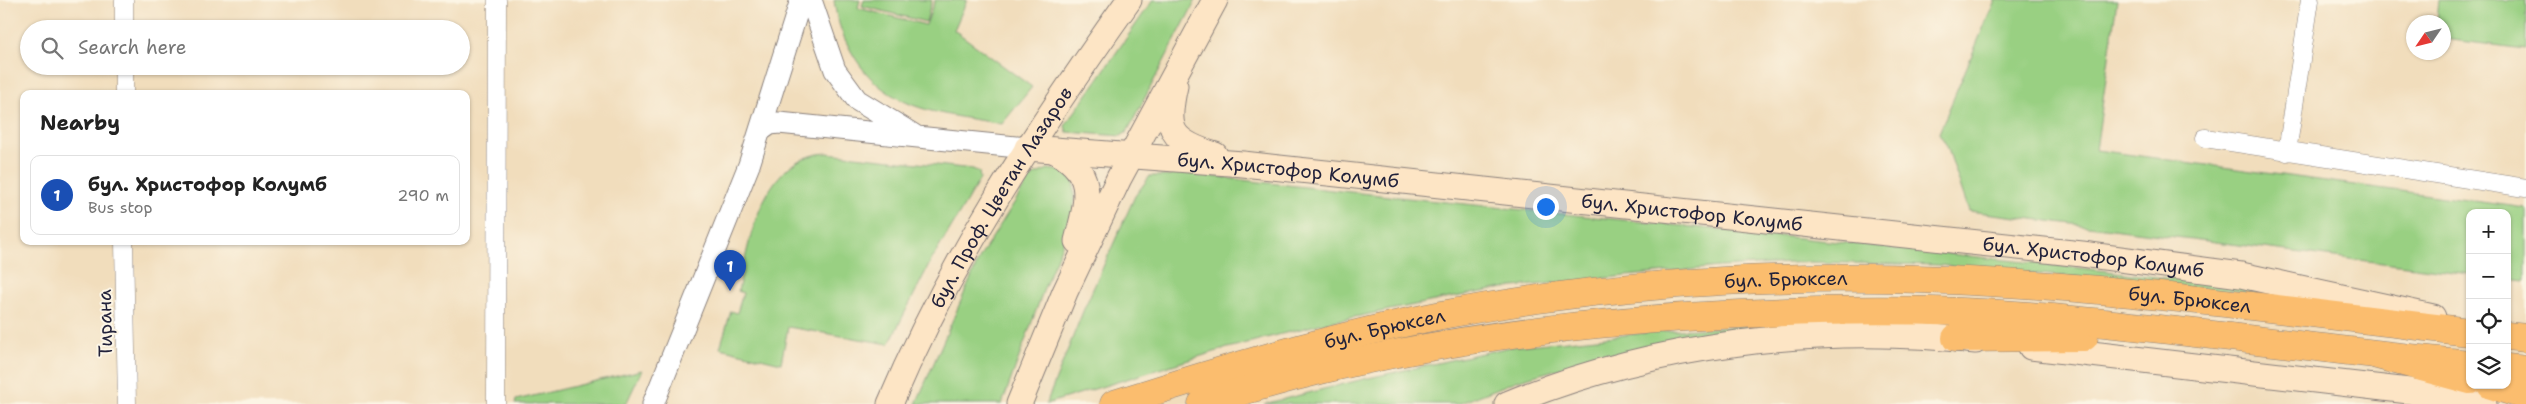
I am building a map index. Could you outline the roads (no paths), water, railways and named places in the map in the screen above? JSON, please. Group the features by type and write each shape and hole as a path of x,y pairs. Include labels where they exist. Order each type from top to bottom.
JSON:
{"main road":[{"name":"бул. Проф. Цветан Лазаров","path":"890,404 939,297 983,218 1027,148 1130,0"},
{"path":"1019,404 1065,292 1131,155 1215,0"},
{"path":"1181,61 1170,110 1170,119 1174,133 1192,146 1243,164"},
{"name":"бул. Христофор Колумб","path":"1027,148 1243,164 2082,254 2213,271 2288,284 2466,325"},
{"path":"1053,150 1064,155 1078,168 1087,188 1088,198 1065,292"},
{"name":"бул. Брюксел","path":"1114,404 1239,365 1330,340 1446,314 1590,293 1713,283 1869,278 1945,279 2093,289 2466,332"},
{"name":"бул. Брюксел","path":"1202,404 1328,370 1451,344 1527,331 1618,320 1822,310 1904,310 2028,316 2183,333"},
{"path":"1507,404 1550,386 1595,372 1690,350 1762,341 1843,336 1956,338 2091,337 2183,333 2466,364"},
{"path":"1956,338 2409,391 2484,404"},
{"path":"2377,355 2466,379"},
{"path":"2511,368 2526,370"},
{"path":"2504,389 2526,396"}],"street":[{"path":"124,0 124,20"},
{"path":"496,404 497,0"},
{"path":"654,404 724,229 760,131 801,0"},
{"path":"811,0 835,70 857,100 919,137"},
{"path":"2287,152 2310,0"},
{"path":"124,75 124,90"},
{"name":"бул. Христофор Колумб","path":"760,131 770,124 779,123 1027,148"},
{"path":"2205,138 2526,188"},
{"name":"Тирана","path":"124,245 128,404"}],"place":[{"name":"бул. Христофор Колумб","path":"730,291"}]}
